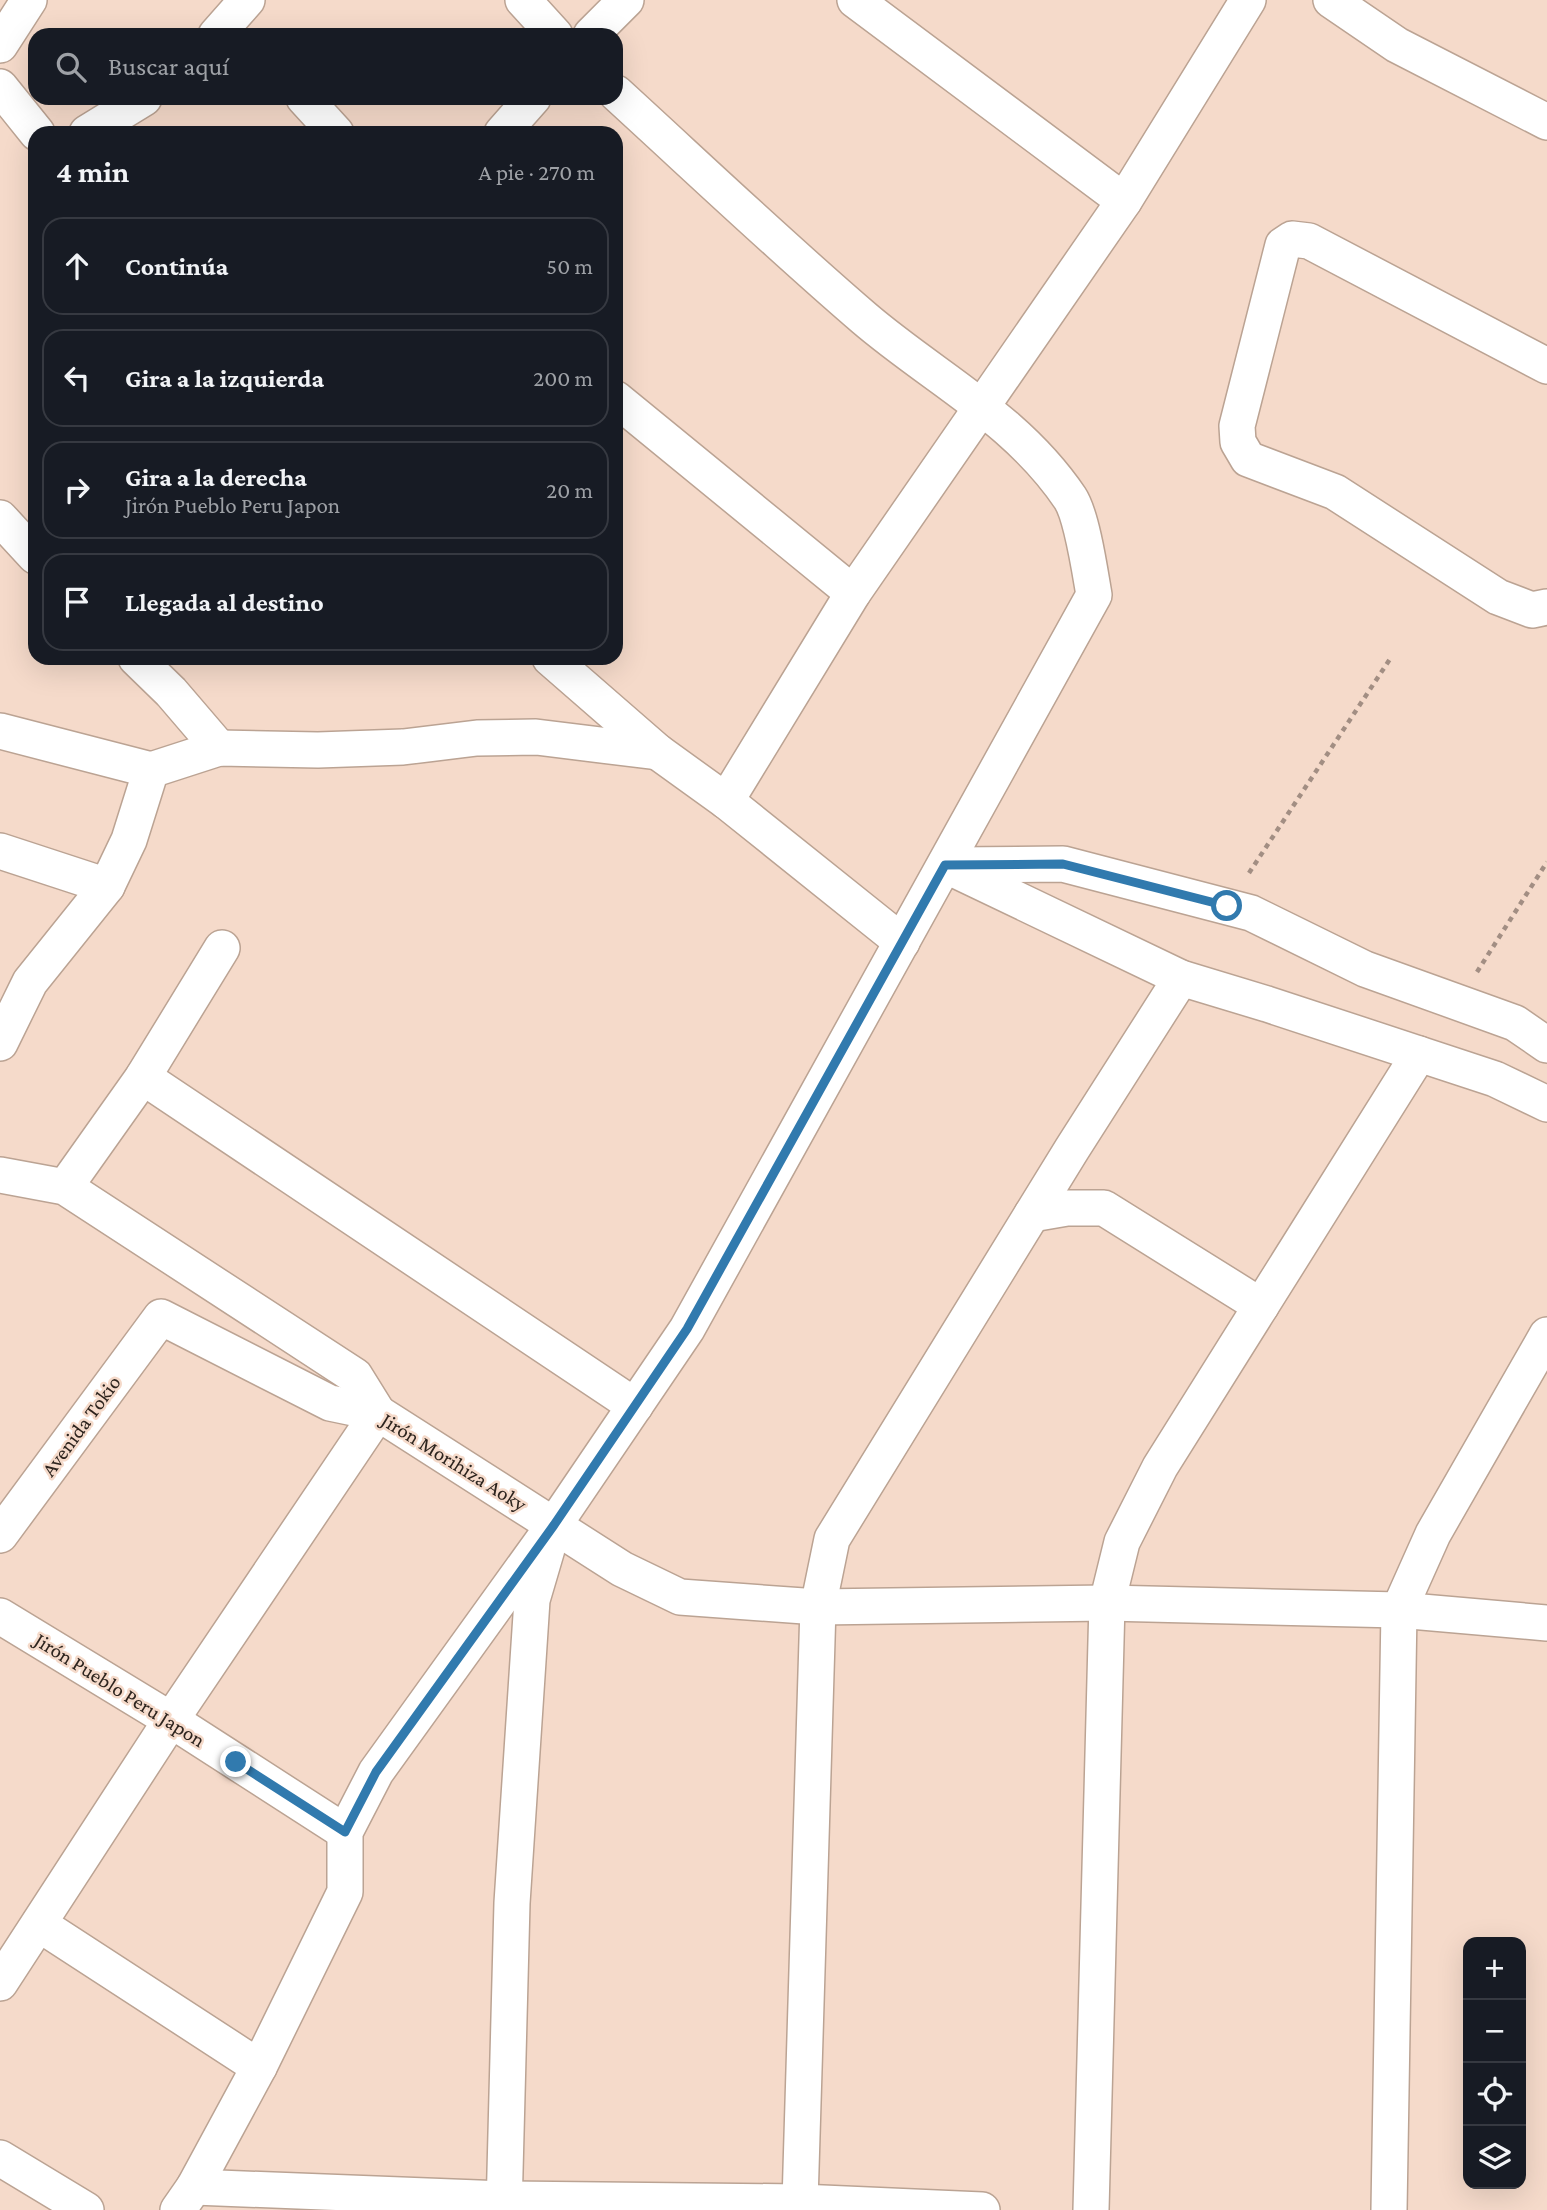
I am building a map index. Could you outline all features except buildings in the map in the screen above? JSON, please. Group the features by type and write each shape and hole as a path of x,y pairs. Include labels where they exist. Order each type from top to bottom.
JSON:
{"street":[{"path":"0,45 29,0"},
{"path":"523,0 549,28"},
{"path":"598,28 626,0"},
{"path":"855,0 1124,201"},
{"path":"726,801 853,593 1124,201 1248,0"},
{"path":"1331,0 1397,45 1547,122"},
{"path":"0,88 31,126"},
{"path":"623,99 866,319 982,405 1035,453 1072,500 1087,553 1094,595 687,1329 554,1525 376,1772 345,1832 345,1892 259,2067 186,2199 504,2205 800,2202 982,2210"},
{"path":"98,126 133,105"},
{"path":"310,105 330,126"},
{"path":"508,126 527,105"},
{"path":"1547,366 1309,241 1292,239 1283,245 1237,426 1238,442 1248,458 1335,492 1498,597 1532,610 1547,607"},
{"path":"623,405 853,593"},
{"path":"0,518 28,548"},
{"path":"143,665 171,692 219,748"},
{"path":"558,665 658,752 726,801 902,942"},
{"path":"0,731 151,770 219,748 342,750 403,747 477,738 536,737 658,752"},
{"path":"0,1044 15,977 107,886 129,840 151,770"},
{"path":"0,851 107,886"},
{"path":"945,865 1063,864 1251,913 1365,969 1515,1023 1547,1045"},
{"path":"945,865 1181,978 1495,1079 1547,1104"},
{"path":"65,1187 143,1077 222,947"},
{"path":"800,2202 818,1607 832,1539 1181,978"},
{"path":"1091,2210 1107,1603 1122,1542 1160,1467 1419,1054"},
{"path":"143,1077 635,1406"},
{"path":"0,1175 65,1187 355,1376 377,1413 171,1720 0,1983"},
{"path":"1032,1214 1067,1208 1104,1208 1261,1306"},
{"name":"Jirón Morihiza Aoky","path":"161,1317 330,1403 377,1413 622,1569 680,1597 818,1607 1107,1603 1399,1610 1547,1623"},
{"name":"Avenida Tokio","path":"0,1535 161,1317"},
{"path":"1389,2210 1399,1610 1433,1534 1547,1335"},
{"path":"504,2205 512,1903 532,1600 554,1525"},
{"name":"Jirón Pueblo Peru Japon","path":"0,1616 171,1720 345,1832"},
{"path":"39,1924 259,2067"},
{"path":"0,2158 86,2210"}],"path":[{"path":"1227,906 1390,659"},
{"path":"1458,1002 1547,862"}],"route":[{"path":"236,1762 345,1832 376,1772 554,1525 687,1329 945,865 1063,864 1227,906"}]}
